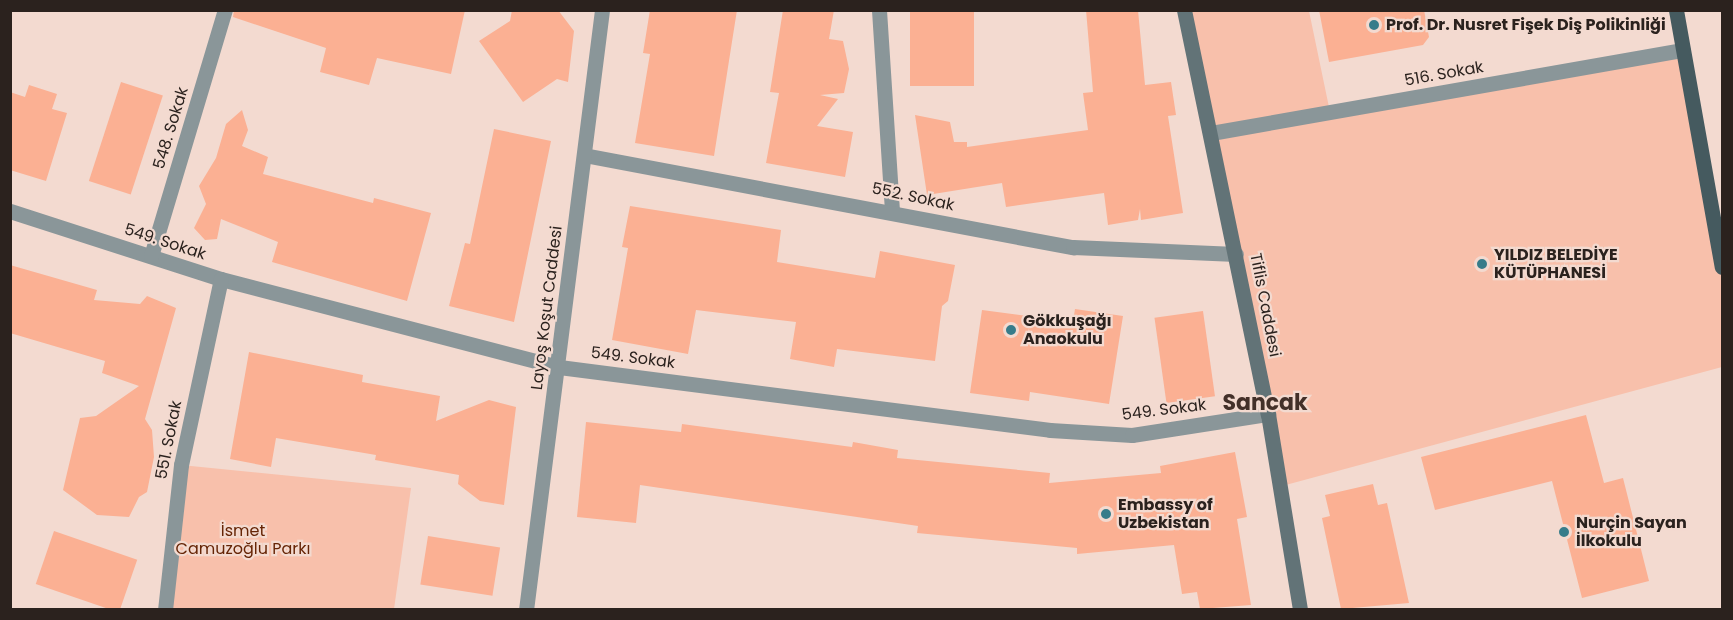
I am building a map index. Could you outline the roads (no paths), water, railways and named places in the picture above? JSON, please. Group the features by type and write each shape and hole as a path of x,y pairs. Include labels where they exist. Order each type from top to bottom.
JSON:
{"main road":[{"path":"1676,10 1722,267"}],"street":[{"name":"548. Sokak","path":"152,256 225,10"},
{"name":"Layoş Koşut Caddesi","path":"526,609 559,368 602,10"},
{"path":"879,10 892,210"},
{"name":"Tiflis Caddesi","path":"1184,10 1268,414 1300,609"},
{"name":"516. Sokak","path":"1211,133 1683,50"},
{"name":"552. Sokak","path":"584,155 892,210 1074,247 1236,254"},
{"name":"549. Sokak","path":"10,211 220,279 559,368 1050,430 1132,435 1268,414"},
{"name":"551. Sokak","path":"165,609 181,465 220,279"}],"place":[{"name":"Prof. Dr. Nusret Fişek Diş Polikinliği","path":"1374,25"},
{"name":"YILDIZ BELEDİYE KÜTÜPHANESİ","path":"1482,264"},
{"name":"Gökkuşağı Anaokulu","path":"1011,330"},
{"name":"Embassy of Uzbekistan","path":"1106,514"},
{"name":"Nurçin Sayan İlkokulu","path":"1564,532"}],"district":[{"name":"Sancak","path":"1265,403"}],"park label":[{"name":"İsmet Camuzoğlu Parkı","path":"243,540"}]}
